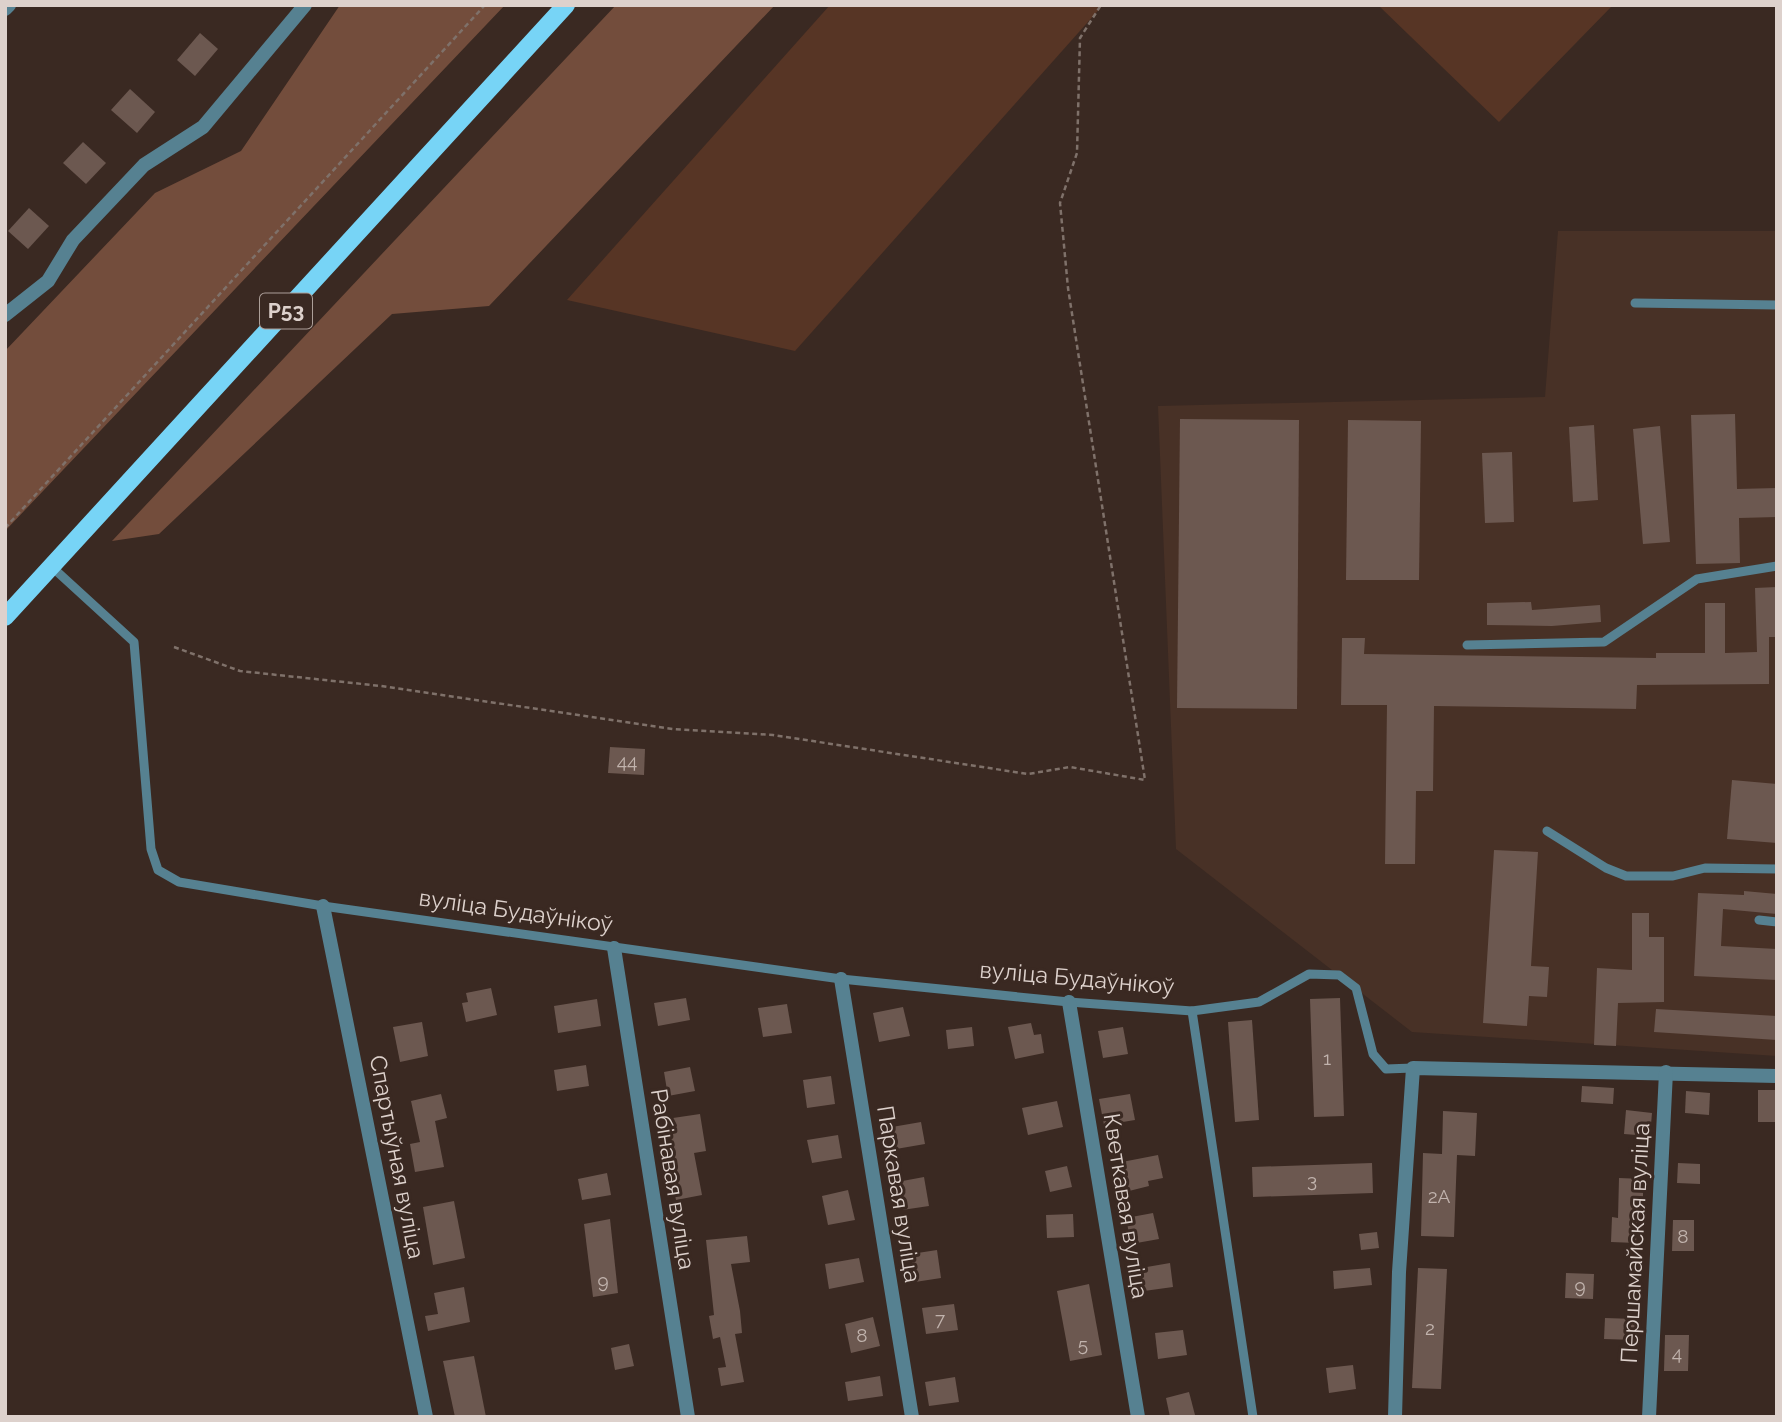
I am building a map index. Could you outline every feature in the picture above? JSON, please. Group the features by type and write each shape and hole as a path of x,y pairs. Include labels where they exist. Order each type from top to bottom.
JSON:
{"main road":[{"name":"Р53","path":"5,617 566,5"}],"street":[{"path":"5,9 9,5"},
{"path":"5,315 48,281 73,240 144,164 203,127 305,5"},
{"name":"Спартыўная вуліца","path":"323,906 426,1417"},
{"name":"Рабінавая вуліца","path":"614,948 688,1417"},
{"name":"Паркавая вуліца","path":"841,979 912,1417"},
{"name":"Кветкавая вуліца","path":"1069,1002 1138,1417"},
{"path":"1395,1417 1399,1272 1413,1068 1777,1076"},
{"name":"Першамайская вуліца","path":"1649,1417 1666,1072"}],"lane":[{"path":"1635,303 1777,305"},
{"path":"1466,645 1604,642 1697,579 1777,566"},
{"name":"вуліца Будаўнікоў","path":"52,567 134,642 151,849 158,870 179,882 323,906 841,979 1069,1002 1192,1011 1259,1002 1309,974 1339,975 1356,988 1373,1054 1386,1069 1413,1068"},
{"path":"1547,831 1606,868 1626,876 1673,877 1705,868 1777,869"},
{"path":"1759,920 1777,922"},
{"path":"1192,1011 1253,1417"}],"path":[{"path":"5,528 485,5"},
{"path":"174,648 240,671 394,687 673,729 773,736 1028,774 1070,766 1144,780 1068,288 1060,203 1077,153 1080,38 1101,5"}],"shaded area":[{"path":"340,5 505,5 5,531 5,351 155,193 241,151"},
{"path":"616,5 775,5 489,306 392,314 159,534 112,541"},
{"path":"830,5 1103,5 795,351 567,300"},
{"path":"1378,5 1613,5 1499,122"},
{"path":"1558,231 1777,231 1777,1056 1412,1032 1176,849 1158,406 1545,397"}],"building":[{"path":"200,33 218,49 195,76 177,60"},
{"path":"130,89 155,112 137,133 111,110"},
{"path":"83,142 106,163 86,184 63,163"},
{"path":"29,208 49,226 28,249 8,231"},
{"path":"1735,414 1737,489 1777,488 1777,517 1739,518 1740,563 1696,564 1691,415"},
{"path":"1180,419 1299,420 1297,709 1177,708"},
{"path":"1348,420 1421,421 1419,580 1346,580"},
{"path":"1594,425 1598,500 1573,502 1569,427"},
{"path":"1660,426 1670,542 1643,544 1633,429"},
{"path":"1512,452 1514,522 1485,523 1482,453"},
{"path":"1777,587 1777,637 1769,637 1769,684 1637,685 1636,709 1434,706 1433,791 1416,791 1415,864 1385,864 1387,705 1341,705 1342,638 1365,638 1364,654 1656,658 1656,653 1705,653 1705,603 1725,603 1725,653 1757,652 1755,588"},
{"path":"1531,602 1532,610 1600,605 1601,622 1552,626 1487,625 1487,603"},
{"path":"610,747 645,749 644,775 608,773"},
{"path":"1732,780 1777,784 1777,843 1727,839"},
{"path":"1494,850 1538,852 1531,966 1549,967 1547,997 1529,996 1527,1026 1483,1023"},
{"path":"1744,891 1777,894 1777,914 1723,909 1721,946 1777,949 1777,980 1694,976 1698,893 1744,895"},
{"path":"1632,913 1649,913 1649,937 1664,937 1664,1002 1618,1003 1616,1046 1594,1045 1597,968 1632,970"},
{"path":"491,988 497,1015 466,1022 462,1003 468,1002 466,993"},
{"path":"686,998 690,1020 658,1026 654,1003"},
{"path":"1340,998 1344,1116 1314,1117 1310,999"},
{"path":"597,999 601,1026 558,1033 554,1006"},
{"path":"787,1004 792,1033 763,1037 758,1008"},
{"path":"903,1007 910,1036 879,1042 873,1013"},
{"path":"1656,1009 1777,1016 1777,1040 1654,1032"},
{"path":"1252,1020 1259,1120 1235,1122 1228,1022"},
{"path":"422,1022 428,1056 400,1062 393,1027"},
{"path":"1031,1023 1034,1035 1041,1034 1044,1053 1015,1059 1008,1027"},
{"path":"972,1027 974,1046 948,1049 946,1030"},
{"path":"1123,1027 1128,1054 1103,1058 1098,1031"},
{"path":"586,1065 589,1086 557,1091 554,1070"},
{"path":"690,1067 695,1091 668,1096 664,1072"},
{"path":"831,1076 835,1104 807,1108 803,1080"},
{"path":"1582,1086 1614,1088 1613,1104 1581,1102"},
{"path":"1758,1090 1776,1090 1777,1122 1758,1122"},
{"path":"1686,1091 1710,1093 1709,1115 1685,1113"},
{"path":"441,1094 447,1118 435,1121 444,1167 415,1172 410,1144 420,1142 411,1101"},
{"path":"1130,1094 1135,1120 1104,1125 1099,1099"},
{"path":"1057,1101 1063,1127 1028,1135 1022,1108"},
{"path":"1626,1110 1652,1113 1650,1136 1624,1134"},
{"path":"1443,1111 1477,1113 1475,1156 1457,1155 1454,1237 1421,1236 1423,1153 1442,1154"},
{"path":"700,1114 706,1151 694,1153 702,1195 676,1200 671,1176 676,1175 671,1134 675,1133 673,1118"},
{"path":"921,1122 925,1144 896,1149 892,1127"},
{"path":"838,1135 842,1158 812,1163 807,1140"},
{"path":"1158,1155 1163,1178 1148,1181 1149,1186 1129,1191 1122,1162"},
{"path":"1372,1163 1373,1193 1253,1197 1252,1167"},
{"path":"1678,1163 1700,1164 1700,1184 1677,1183"},
{"path":"1067,1166 1072,1187 1050,1192 1045,1171"},
{"path":"607,1173 611,1195 582,1200 578,1179"},
{"path":"924,1177 929,1206 902,1210 897,1182"},
{"path":"1619,1178 1643,1179 1643,1200 1638,1200 1636,1243 1611,1242 1612,1217 1618,1218"},
{"path":"848,1190 855,1220 828,1225 822,1196"},
{"path":"454,1201 465,1258 433,1265 423,1207"},
{"path":"1153,1213 1159,1239 1131,1244 1126,1218"},
{"path":"1073,1214 1074,1237 1047,1238 1046,1215"},
{"path":"610,1219 618,1293 593,1297 584,1224"},
{"path":"1673,1220 1694,1220 1694,1251 1672,1251"},
{"path":"1377,1232 1379,1248 1361,1250 1359,1234"},
{"path":"747,1236 750,1262 731,1264 740,1311 742,1333 735,1334 744,1382 721,1386 718,1368 726,1367 720,1337 713,1339 709,1316 714,1315 706,1240"},
{"path":"937,1250 941,1278 915,1282 911,1254"},
{"path":"859,1258 864,1282 829,1289 825,1264"},
{"path":"1170,1263 1173,1287 1144,1291 1141,1268"},
{"path":"1370,1268 1372,1285 1334,1289 1333,1271"},
{"path":"1418,1268 1447,1269 1441,1389 1412,1388"},
{"path":"1566,1273 1594,1274 1593,1299 1565,1298"},
{"path":"1089,1284 1102,1355 1070,1361 1057,1291"},
{"path":"464,1287 470,1322 428,1331 425,1316 438,1314 434,1293"},
{"path":"954,1304 958,1330 926,1334 922,1308"},
{"path":"873,1317 880,1346 851,1353 845,1324"},
{"path":"1605,1318 1635,1319 1635,1340 1604,1339"},
{"path":"1183,1330 1187,1355 1158,1359 1155,1333"},
{"path":"1665,1335 1689,1335 1688,1371 1664,1371"},
{"path":"629,1344 634,1366 615,1370 611,1348"},
{"path":"474,1356 486,1417 455,1417 443,1361"},
{"path":"1353,1365 1356,1389 1329,1393 1326,1368"},
{"path":"880,1376 883,1396 848,1401 845,1382"},
{"path":"955,1377 959,1402 929,1406 925,1382"},
{"path":"1189,1392 1195,1415 1170,1417 1166,1398"}]}
